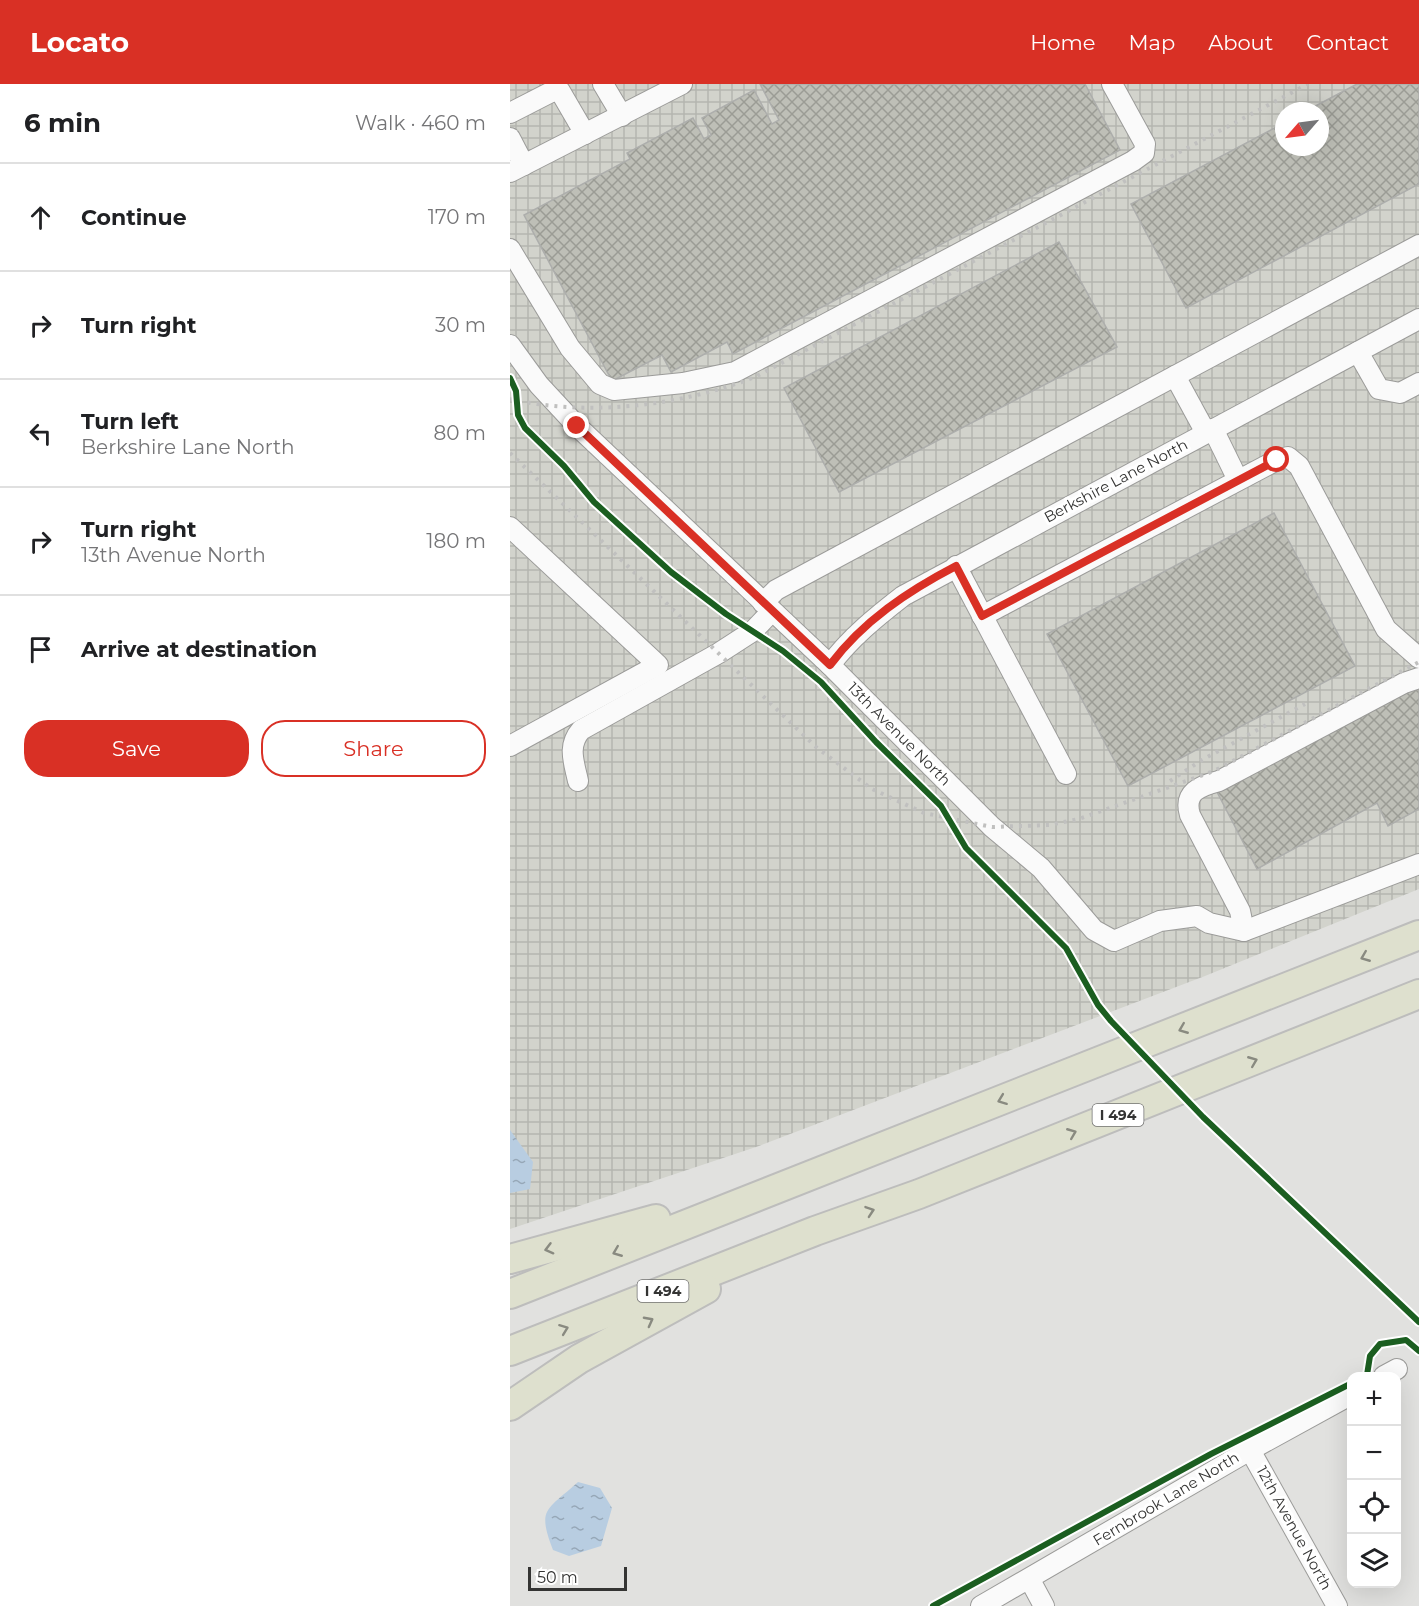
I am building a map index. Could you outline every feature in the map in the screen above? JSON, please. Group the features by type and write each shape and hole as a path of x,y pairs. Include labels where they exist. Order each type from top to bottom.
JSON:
{"highway":[{"path":"510,1294 1419,935"},
{"name":"I 494","path":"510,1351 764,1251 930,1190 1419,994"},
{"path":"510,1259 808,1176"},
{"path":"510,1406 579,1359 689,1300 764,1251"}],"street":[{"path":"603,84 622,116"},
{"path":"510,138 517,169 682,84"},
{"path":"510,249 570,348 600,384 614,390 683,383 735,372 1133,161 1144,153 1145,144 1112,84"},
{"path":"510,113 555,90 560,91 585,134"},
{"path":"578,781 571,749 574,738 580,730 719,653 753,631 776,590 1419,245"},
{"name":"Berkshire Lane North","path":"830,665 843,648 903,596 1419,319"},
{"name":"13th Avenue North","path":"510,345 564,413 830,665 992,827 1041,868 1094,930 1114,941 1160,921 1197,916 1209,923 1244,931"},
{"path":"1358,352 1379,389 1400,393 1419,383"},
{"path":"1175,376 1238,480"},
{"path":"982,616 1238,480 1277,460 1288,457 1299,466 1386,629 1419,658"},
{"path":"510,527 658,665 510,746"},
{"path":"956,566 1066,774"},
{"path":"1419,678 1389,690 1220,781 1198,787 1192,792 1187,807 1240,911 1244,931 1419,864"},
{"name":"Fernbrook Lane North","path":"981,1606 1250,1450 1347,1397"},
{"name":"12th Avenue North","path":"1250,1450 1337,1606"},
{"path":"1029,1580 1044,1606"}],"shaded area":[{"path":"510,84 1419,84 1419,889 1205,976 759,1146 510,1229"}],"water":[{"path":"510,1130 533,1162 530,1189 510,1193"},
{"path":"578,1482 600,1488 612,1508 601,1546 569,1556 553,1550 545,1518 552,1505"}],"building":[{"path":"760,84 1085,84 1120,150 733,354 727,342 671,372 662,355 612,381 524,215 630,159 627,153 693,118 704,139 711,135 702,118 754,90 772,124 779,120"},
{"path":"1357,84 1419,84 1419,184 1186,308 1131,204 1275,128 1275,156 1329,156 1329,102 1323,102"},
{"path":"1059,242 1117,347 839,492 784,388"},
{"path":"1274,513 1355,666 1128,786 1047,634"},
{"path":"1419,682 1419,809 1388,826 1377,803 1257,869 1216,790"}],"railway":[{"path":"510,399 571,407 634,406 696,395 755,377 1308,84"},
{"path":"510,453 816,747 872,789 924,813 992,827 1049,825 1079,819 1214,771 1419,662"},
{"path":"1170,781 1202,760 1305,704"}],"cycle path":[{"path":"510,378 516,391 518,415 525,428 564,466 594,502 671,572 726,614 783,651 821,682 876,742 941,806 966,848 1066,948 1098,1005 1111,1021 1203,1117 1419,1322"},
{"path":"1367,1372 1370,1356 1380,1344 1406,1340 1419,1351"},
{"path":"933,1606 1211,1454 1347,1386"}],"route":[{"path":"577,426 830,665 843,648 903,596 956,566 982,616 1277,460"}]}
